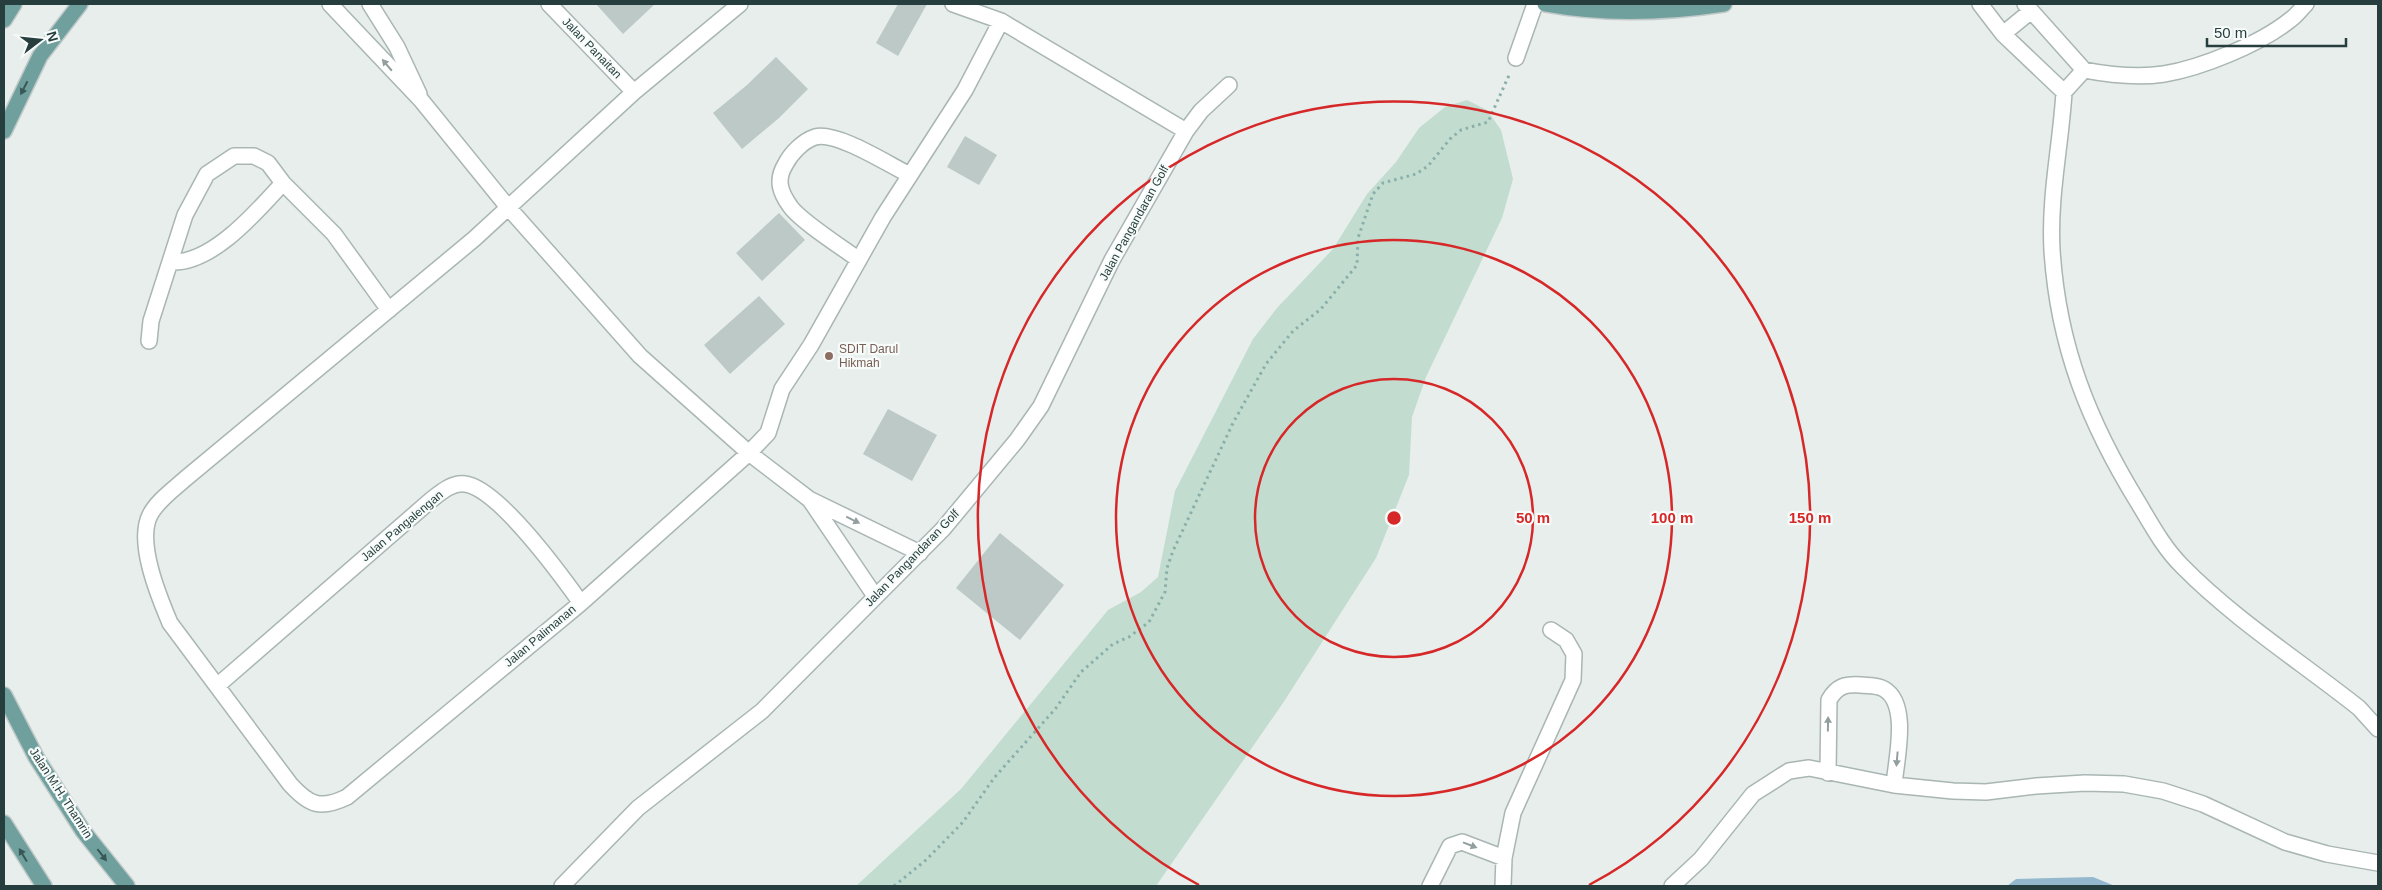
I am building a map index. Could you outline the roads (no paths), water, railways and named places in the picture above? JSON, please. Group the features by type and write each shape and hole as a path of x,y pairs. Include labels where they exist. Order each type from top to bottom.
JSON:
{"main road":[{"path":"4,20 14,4"},
{"path":"4,130 40,56 80,4"},
{"path":"1545,4 1607,11 1683,10 1724,4"},
{"name":"Jalan M.H. Thamrin","path":"4,694 41,765 83,831 127,886"},
{"path":"4,823 44,886"}],"street":[{"path":"330,4 421,100 507,206 640,356 750,452 809,499 920,552"},
{"path":"370,4 401,55 421,100"},
{"name":"Jalan Panaitan","path":"550,4 634,92"},
{"path":"217,686 170,623 158,595 145,542 150,515 168,494 474,239 507,206 634,92 740,4"},
{"path":"953,4 1001,20 1186,131"},
{"path":"1516,58 1536,4"},
{"path":"1980,4 2003,34 2064,92"},
{"path":"2003,34 2028,8 2084,70 2110,75 2164,74 2207,62 2243,48 2290,20 2306,4"},
{"name":"Jalan Palimanan","path":"217,686 290,784 306,801 322,805 332,804 347,797 580,603 750,452 768,433 782,389 811,345 910,175 966,90 1001,20"},
{"path":"2084,70 2064,92 2062,128 2056,159 2053,197 2052,249 2059,315 2080,391 2117,471 2158,537 2182,566 2261,633 2359,708 2378,729"},
{"name":"Jalan Pangandaran Golf","path":"562,886 638,808 762,711 920,552 964,504 1041,406 1112,260 1186,131 1203,108 1229,85"},
{"path":"859,260 791,208 779,185 779,174 788,158 807,141 816,137 828,137 845,143 910,175"},
{"path":"149,341 150,320 185,215 207,174 234,156 254,156 268,163 283,182 334,234 389,310"},
{"path":"170,262 183,263 191,261 228,237 250,218 283,182"},
{"name":"Jalan Pangalengan","path":"217,686 431,500 449,487 464,484 482,492 522,527 580,603"},
{"path":"809,499 875,596"},
{"path":"1503,886 1504,858 1513,813 1573,680 1574,654 1566,640 1551,630"},
{"path":"1828,773 1829,700 1833,693 1837,688 1848,684 1878,687 1889,694 1901,716 1894,785"},
{"path":"1672,886 1701,859 1753,794 1789,771 1809,768 1894,785 1953,791 1986,792 2085,783 2124,784 2163,791 2203,804 2293,844 2327,854 2378,863"},
{"path":"1430,886 1450,846 1455,842 1462,842 1504,858"}],"water":[{"path":"2093,877 2115,886 2007,886 2016,879"}],"place":[{"name":"SDIT Darul Hikmah","path":"829,356"}]}
